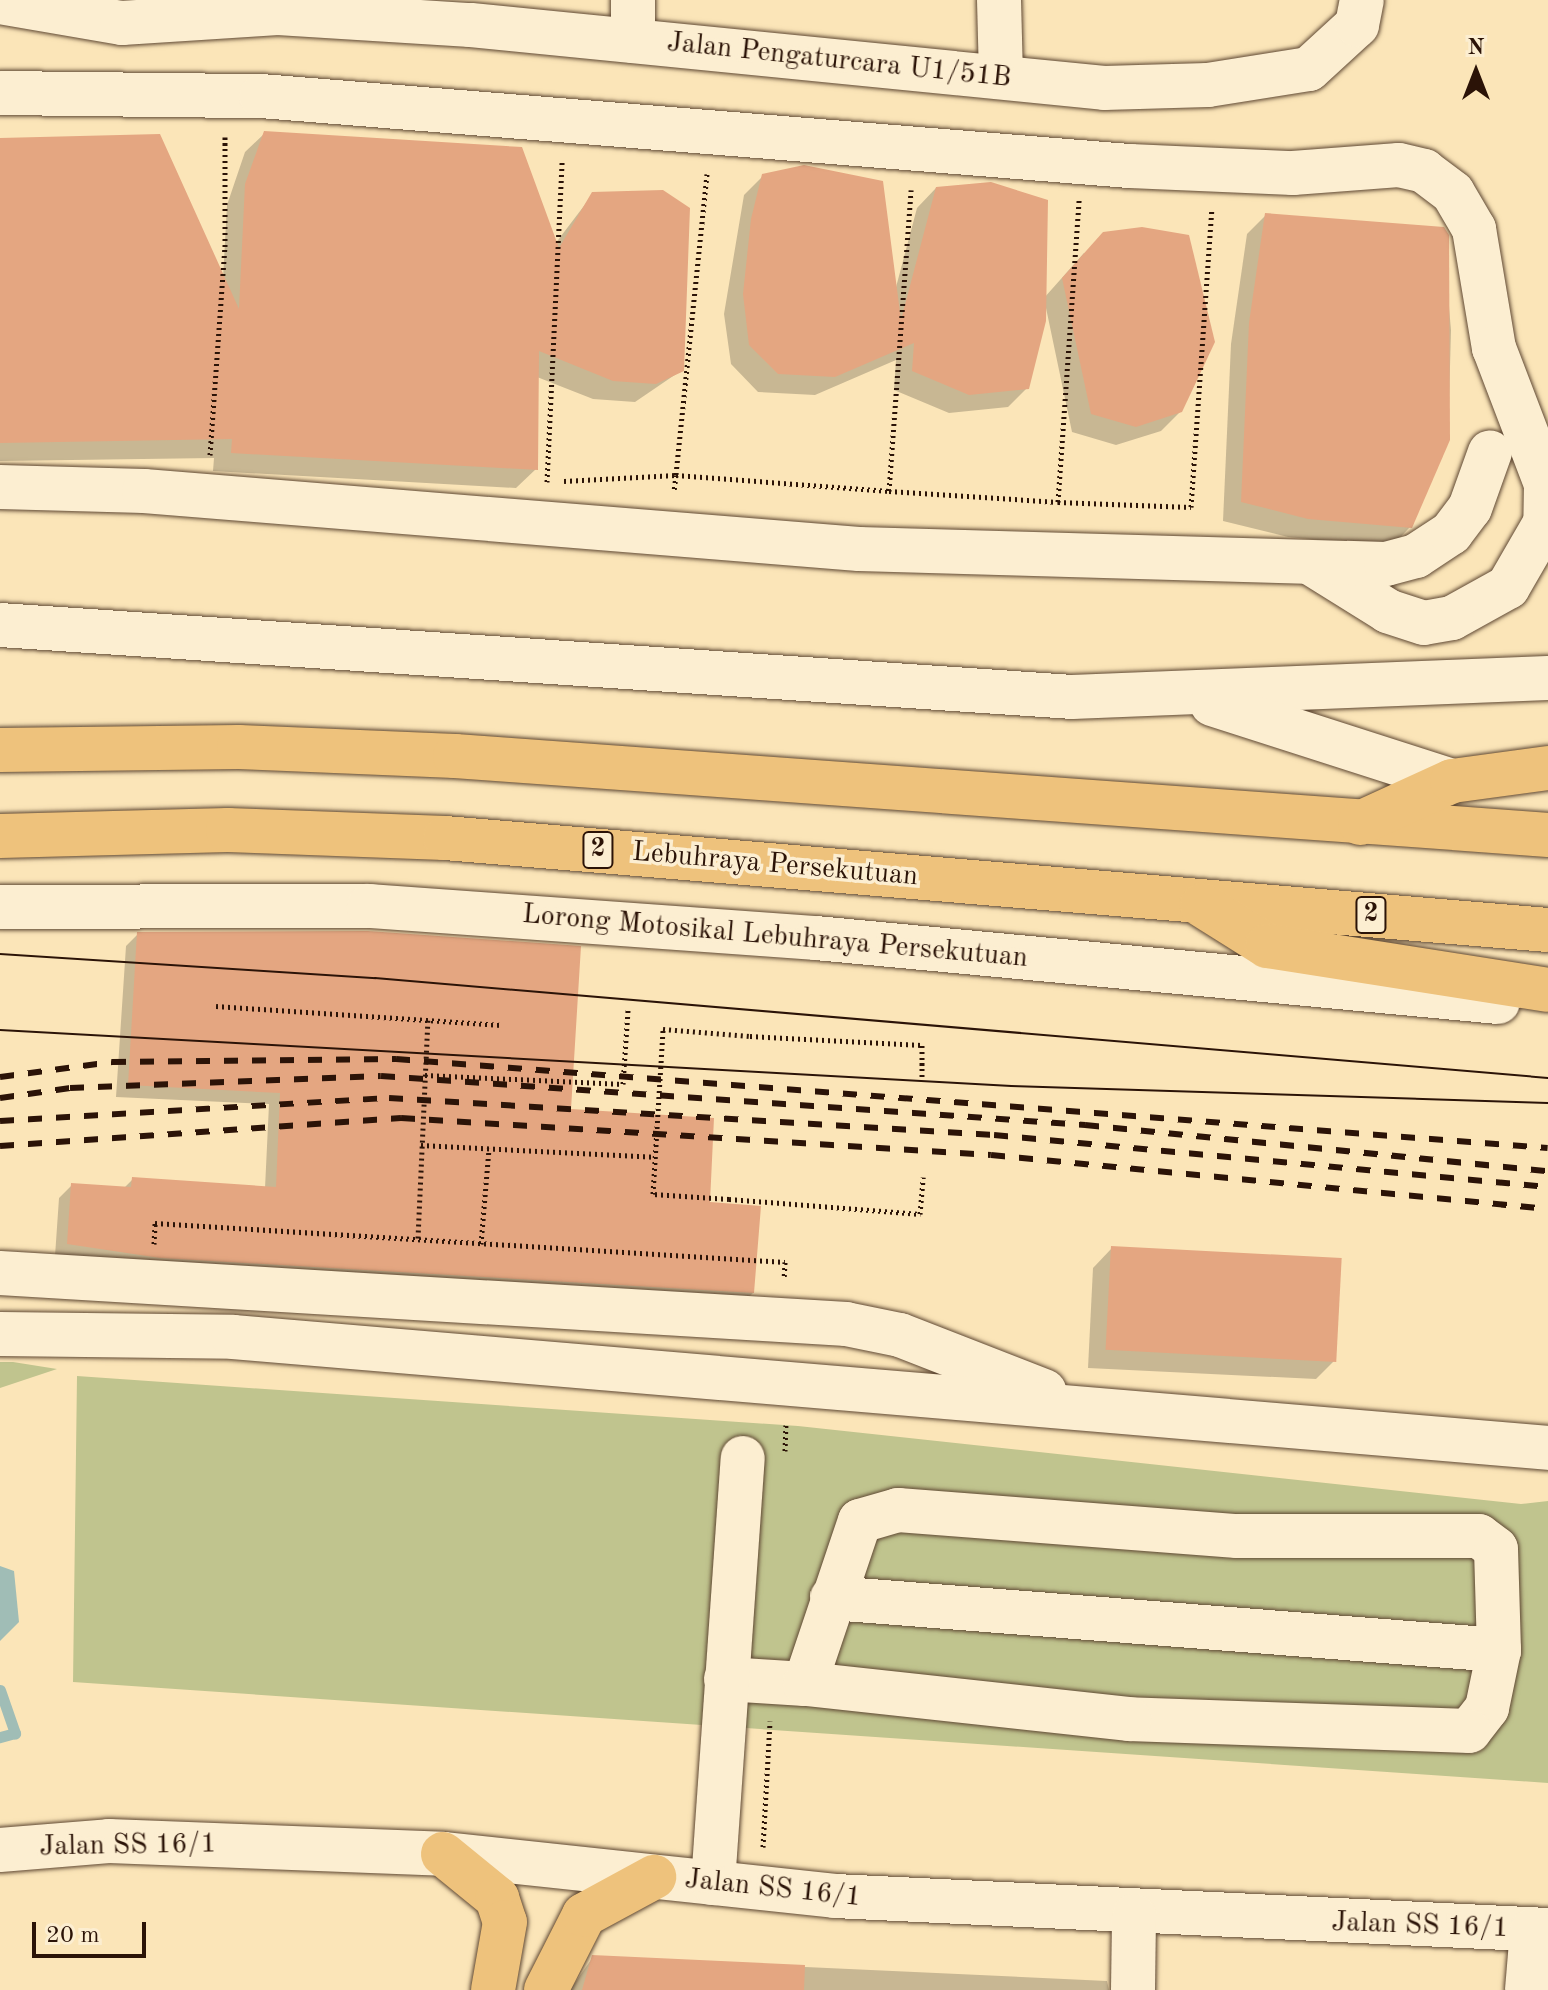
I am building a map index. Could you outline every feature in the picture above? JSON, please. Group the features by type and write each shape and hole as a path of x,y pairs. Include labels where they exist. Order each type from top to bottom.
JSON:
{"main road":[{"path":"0,750 239,747 455,756 1354,826 1548,835"},
{"path":"1354,826 1452,781 1548,768"},
{"name":"Lebuhraya Persekutuan","path":"0,836 228,830 445,838 1548,930"},
{"path":"1194,900 1267,946 1548,990"},
{"path":"443,1854 497,1898 505,1922 493,1990"},
{"path":"546,1990 584,1915 654,1877"}],"street":[{"name":"Jalan Pengaturcara U1/51B","path":"227,0 278,7 633,20 1001,76 1104,88 1208,85 1309,69 1357,25 1362,0"},
{"path":"999,0 1001,76"},
{"name":"Jalan Pengaturcara U1/51B","path":"0,2 122,23 278,7"},
{"path":"0,93 226,96 710,129 1215,170 1399,165 1453,193 1474,229 1494,348 1546,484 1545,523 1508,587 1452,618 1424,623 1388,611 1314,565"},
{"path":"0,487 144,491 859,549 1314,565 1416,556 1470,508 1490,452"},
{"path":"0,598 172,614 387,654"},
{"path":"0,625 387,654 1072,697 1548,678"},
{"path":"1179,694 1452,781"},
{"name":"Lorong Motosikal Lebuhraya Persekutuan","path":"0,907 369,906 988,953 1548,1009"},
{"path":"0,1273 846,1324 900,1335 1091,1409"},
{"path":"0,1334 233,1337 1548,1448"},
{"path":"713,1883 743,1458"},
{"path":"726,1679 805,1684 1129,1719 1469,1731 1487,1708 1499,1650 1496,1549 1479,1536 1237,1536 898,1510 860,1521 805,1684"},
{"path":"832,1598 1499,1650"},
{"name":"Jalan SS 16/1","path":"0,1850 109,1841 443,1854 713,1883 1134,1916 1540,1930"},
{"path":"1133,1990 1134,1916"},
{"path":"1527,1990 1540,1930"}],"path":[{"path":"224,462 210,461 225,247 226,96"},
{"path":"674,493 710,129"},
{"path":"889,491 913,146"},
{"path":"547,482 563,153"},
{"path":"1058,502 1081,161"},
{"path":"532,482 676,475 1058,502 1191,507 1215,170"},
{"path":"216,1006 501,1025"},
{"path":"425,1075 623,1084 628,1010"},
{"path":"418,1238 428,1018"},
{"path":"922,1078 922,1045 663,1029 653,1194 920,1214 923,1177"},
{"path":"421,1145 654,1157"},
{"path":"481,1244 489,1148"},
{"path":"154,1247 155,1223 418,1238 561,1251 785,1262 783,1293"}],"green space":[{"path":"0,1362 13,1362 57,1369 0,1388"},
{"path":"77,1376 798,1426 1521,1504 1548,1501 1548,1783 73,1682"}],"water":[{"path":"0,1566 14,1571 19,1622 0,1641"}],"building":[{"path":"264,131 522,147 559,248 592,192 663,190 690,208 684,371 656,384 613,381 539,351 538,470 231,453 232,439 0,443 0,138 160,134 239,309 245,184"},
{"path":"804,165 883,181 901,320 936,187 991,182 1048,200 1046,321 1029,389 969,395 912,371 914,343 835,377 778,374 749,345 743,294 751,219 762,174"},
{"path":"1265,213 1444,227 1449,235 1450,440 1412,528 1308,519 1241,502 1249,323"},
{"path":"1142,227 1189,235 1215,342 1182,412 1136,427 1091,414 1062,278 1103,232"},
{"path":"368,931 581,946 571,1109 714,1118 710,1202 761,1206 754,1293 160,1258 67,1244 71,1183 131,1187 132,1177 276,1187 280,1093 128,1085 137,932"},
{"path":"1111,1246 1342,1258 1336,1362 1106,1350"},
{"path":"592,1955 805,1965 804,1990 582,1990"}],"waterway":[{"path":"0,1690 15,1733 0,1737"}],"tram line":[{"path":"0,954 375,978 1548,1078"},
{"path":"0,1030 1011,1086 1548,1103"}],"railway":[{"path":"0,1077 112,1062 396,1059 1548,1148"},
{"path":"0,1098 70,1088 381,1076 1085,1125 1548,1171"},
{"path":"0,1121 389,1098 994,1135 1548,1187"},
{"path":"0,1146 401,1118 991,1155 1548,1209"}]}
